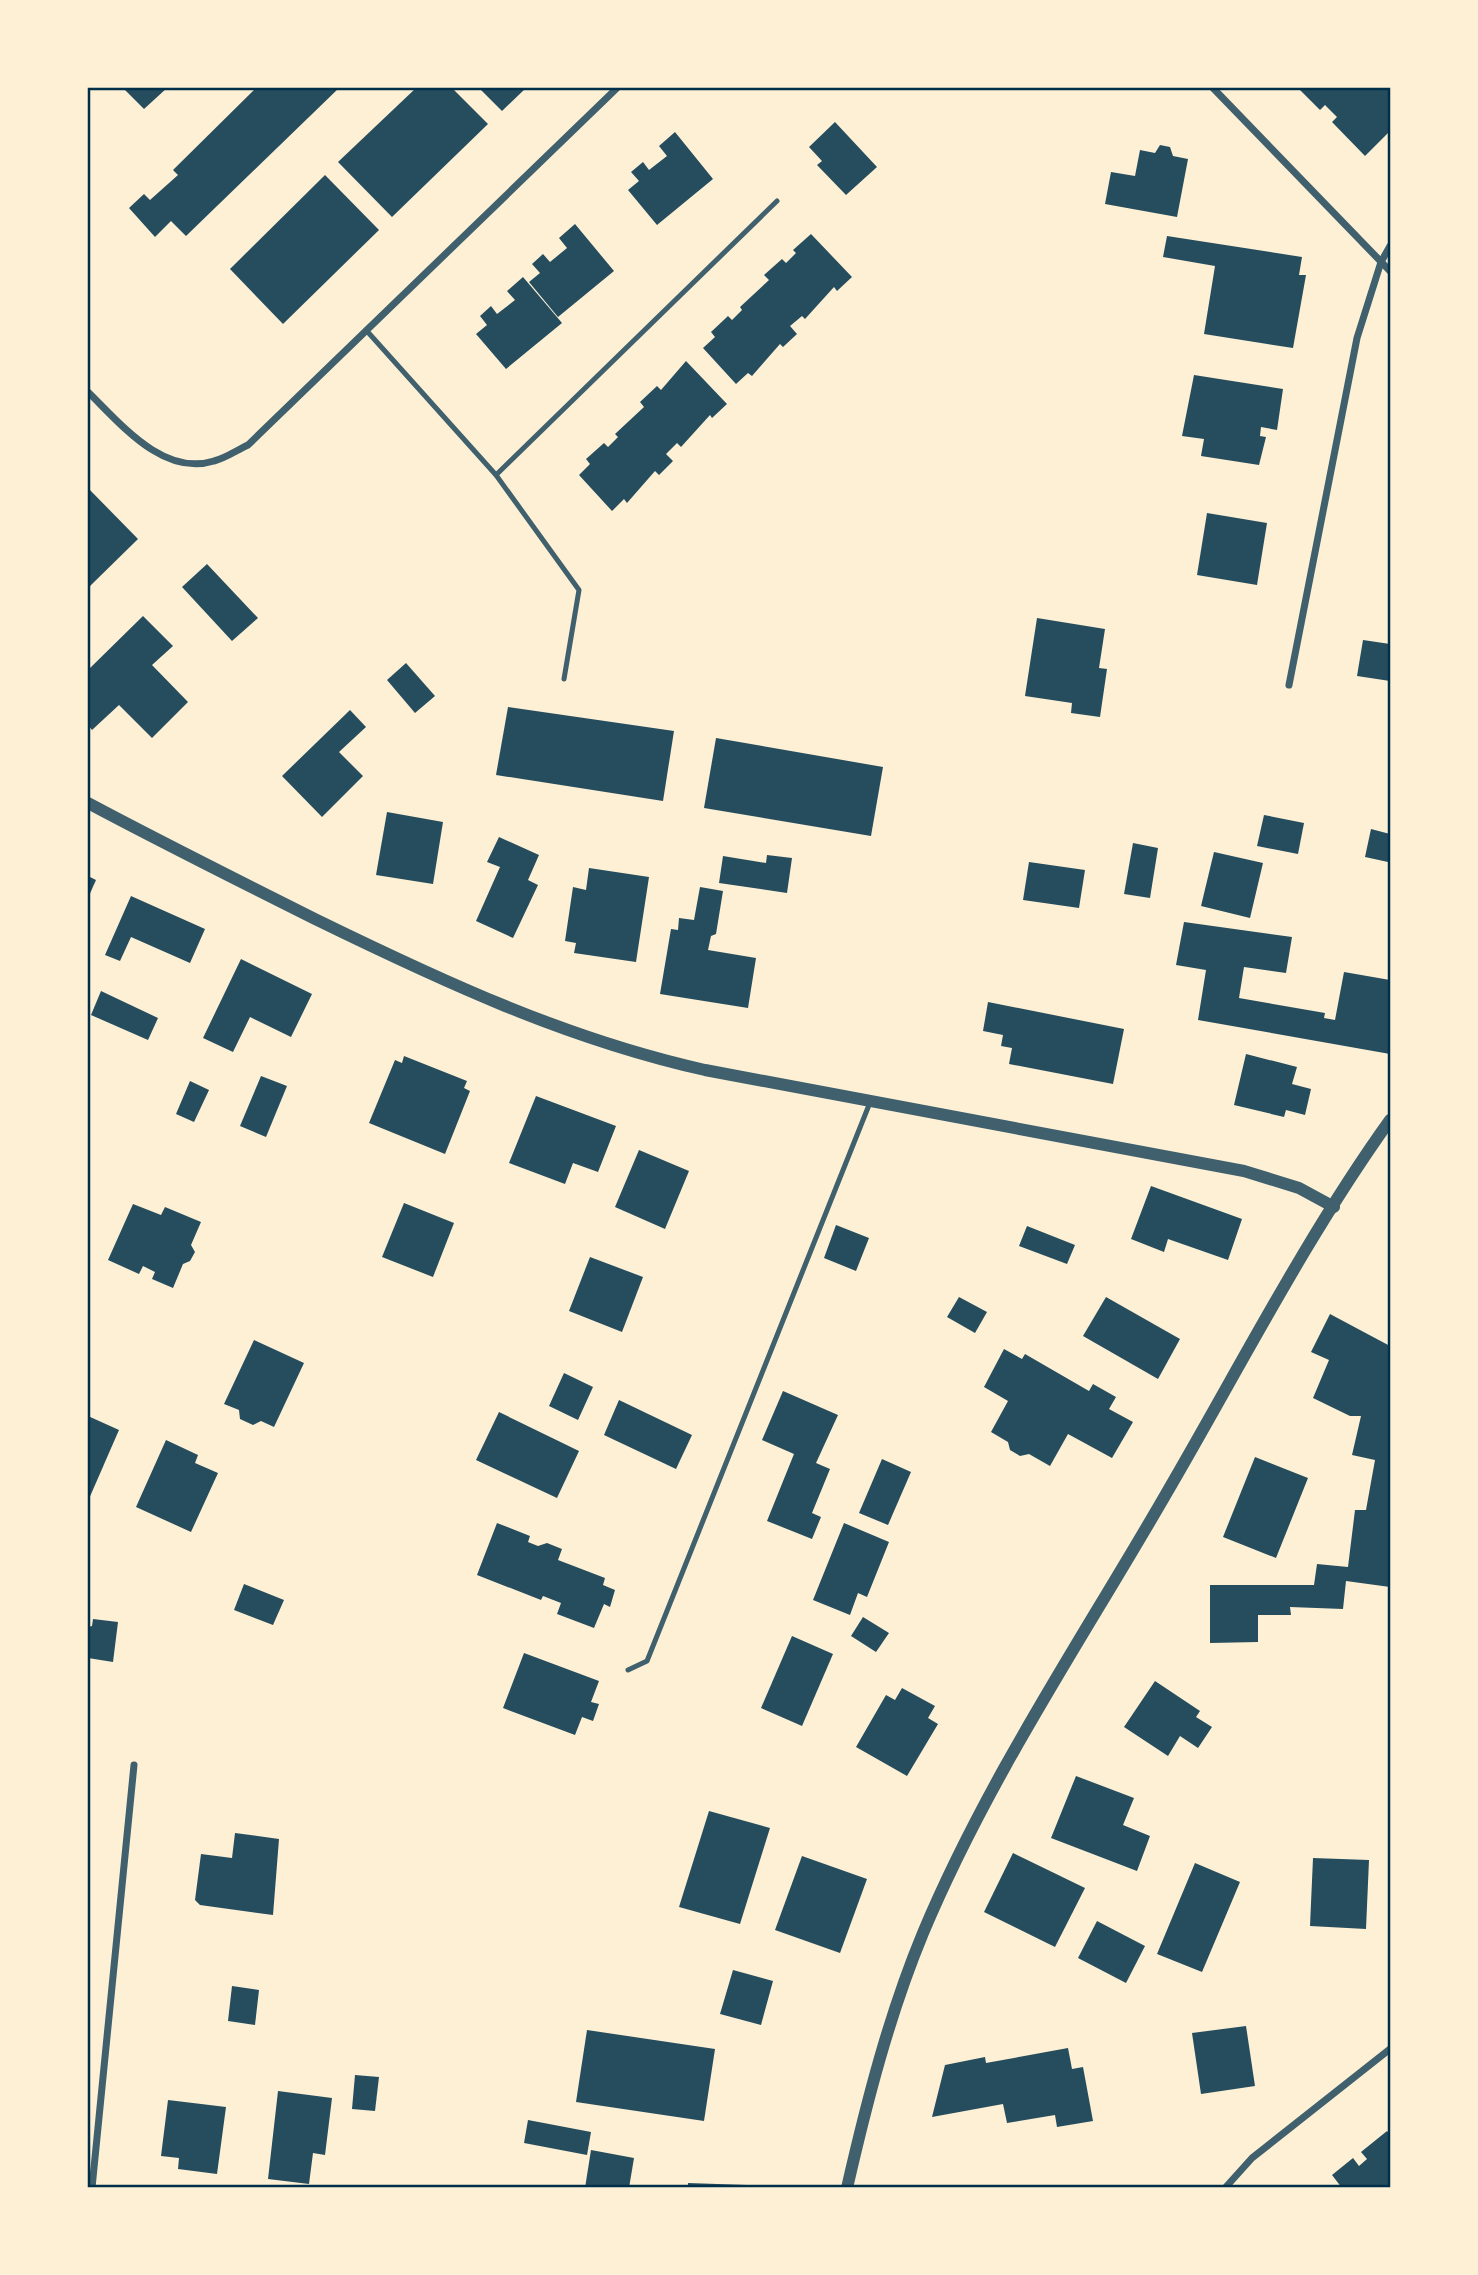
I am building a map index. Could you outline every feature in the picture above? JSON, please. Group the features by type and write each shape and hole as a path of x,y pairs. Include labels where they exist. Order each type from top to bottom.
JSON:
{"street":[{"path":"88,392 149,448 184,463 212,462 248,445 617,88"},
{"path":"1213,88 1391,271"},
{"path":"1289,685 1357,338 1381,262 1391,246"},
{"path":"88,803 424,973 544,1024 666,1061 1265,1175 1299,1188 1334,1207"},
{"path":"847,2188 891,2021 923,1934 959,1854 1017,1747 1334,1207 1391,1120"},
{"path":"92,2188 134,1765"},
{"path":"1225,2188 1252,2158 1391,2049"}],"lane":[{"path":"496,475 778,201"},
{"path":"366,330 496,475 579,590 564,679"},
{"path":"628,1670 647,1661 871,1100"}],"building":[{"path":"123,88 167,88 144,109"},
{"path":"256,88 339,88 186,236 171,221 155,237 129,208 144,194 150,200 178,175 173,170"},
{"path":"416,88 452,88 488,124 392,217 338,162"},
{"path":"479,88 526,88 502,111"},
{"path":"1298,88 1390,88 1390,131 1365,156 1332,122 1337,117 1325,105 1320,110"},
{"path":"835,122 877,167 846,195 817,165 822,161 809,147"},
{"path":"675,132 713,179 657,225 628,190 639,181 631,172 643,162 649,170 667,156 659,146"},
{"path":"1160,145 1170,147 1173,156 1188,159 1177,217 1105,204 1111,172 1135,176 1140,150 1155,153"},
{"path":"325,175 379,230 283,324 230,269"},
{"path":"575,224 614,271 558,317 529,282 540,273 532,264 543,254 550,262 567,248 559,238"},
{"path":"811,234 852,277 837,291 834,287 805,319 802,316 790,326 797,334 783,347 780,344 752,376 748,373 736,384 703,348 715,337 711,332 728,316 732,320 742,310 740,307 769,280 764,275 782,259 786,263 796,253 793,250"},
{"path":"1167,236 1302,257 1299,275 1306,275 1293,348 1204,334 1215,266 1163,257"},
{"path":"523,277 562,323 506,369 476,334 487,325 480,316 491,306 497,314 515,300 507,291"},
{"path":"686,361 727,404 712,418 710,415 681,447 677,443 666,454 673,461 659,475 655,471 627,503 624,499 612,511 579,475 590,464 586,459 604,443 608,447 618,437 615,434 644,407 640,402 657,386 661,390"},
{"path":"1194,375 1283,389 1277,430 1261,427 1260,436 1266,437 1259,465 1201,456 1204,439 1182,436"},
{"path":"88,488 138,539 88,588"},
{"path":"1207,513 1267,523 1257,585 1197,575"},
{"path":"207,564 258,618 232,641 182,587"},
{"path":"143,616 173,646 152,665 188,702 152,738 119,705 92,730 88,725 88,670"},
{"path":"1037,618 1105,629 1099,668 1107,669 1100,717 1071,713 1072,703 1025,696"},
{"path":"1363,640 1390,644 1390,681 1357,676"},
{"path":"406,663 435,696 415,713 387,680"},
{"path":"508,707 674,731 663,801 496,775"},
{"path":"350,710 366,727 339,752 363,776 322,817 282,776"},
{"path":"716,738 883,767 871,836 704,808"},
{"path":"387,812 443,822 433,884 376,875"},
{"path":"1264,815 1304,823 1298,854 1257,846"},
{"path":"1371,829 1390,834 1388,862 1365,857"},
{"path":"499,837 539,855 528,880 538,885 513,938 476,921 500,867 487,862"},
{"path":"1133,843 1158,848 1150,898 1124,894"},
{"path":"1214,852 1263,863 1250,918 1201,906"},
{"path":"767,855 792,858 787,893 719,883 723,856 766,863"},
{"path":"1029,862 1085,870 1079,908 1023,900"},
{"path":"589,868 649,877 636,962 574,953 576,943 565,941 573,887 586,890"},
{"path":"88,876 96,880 88,898"},
{"path":"700,887 723,891 716,934 711,936 708,950 756,958 748,1008 660,994 671,929 678,930 679,918 694,920"},
{"path":"131,896 205,929 190,963 131,937 120,961 105,955"},
{"path":"1184,922 1292,937 1286,973 1244,967 1239,998 1325,1013 1324,1018 1335,1020 1344,972 1390,980 1390,1054 1198,1020 1206,970 1176,965"},
{"path":"241,959 312,994 291,1037 250,1017 233,1052 203,1038"},
{"path":"101,991 158,1018 148,1040 91,1015"},
{"path":"988,1002 1124,1029 1113,1084 1009,1064 1012,1048 1001,1046 1003,1035 983,1031"},
{"path":"1246,1054 1297,1067 1292,1084 1311,1089 1305,1115 1286,1110 1284,1117 1234,1105"},
{"path":"404,1056 467,1081 464,1088 470,1091 445,1154 369,1123 395,1060 402,1063"},
{"path":"261,1076 287,1086 266,1137 240,1126"},
{"path":"190,1081 209,1090 194,1122 176,1114"},
{"path":"536,1096 616,1126 598,1172 573,1163 565,1184 509,1163"},
{"path":"639,1150 689,1171 665,1229 615,1207"},
{"path":"1151,1186 1242,1219 1228,1260 1168,1239 1164,1252 1131,1239"},
{"path":"404,1203 454,1223 433,1277 382,1257"},
{"path":"133,1204 161,1215 165,1207 201,1222 191,1245 195,1252 190,1261 183,1264 173,1288 152,1279 155,1272 143,1266 139,1274 108,1260"},
{"path":"836,1225 869,1238 856,1271 824,1258"},
{"path":"1027,1226 1075,1245 1067,1264 1019,1246"},
{"path":"590,1257 643,1277 622,1332 569,1311"},
{"path":"959,1297 987,1312 975,1333 947,1317"},
{"path":"1106,1297 1180,1339 1158,1379 1083,1336"},
{"path":"1330,1314 1390,1346 1390,1587 1346,1581 1343,1609 1290,1607 1291,1615 1258,1615 1258,1642 1210,1643 1210,1585 1314,1585 1317,1564 1348,1567 1355,1510 1366,1510 1375,1460 1352,1455 1361,1416 1350,1416 1313,1398 1329,1360 1311,1352"},
{"path":"254,1340 304,1363 274,1427 261,1421 253,1425 240,1419 239,1410 224,1404"},
{"path":"1004,1349 1022,1359 1025,1354 1089,1391 1093,1384 1116,1397 1109,1409 1133,1422 1112,1458 1068,1434 1050,1466 1029,1454 1020,1456 1010,1450 1008,1442 991,1432 1008,1401 984,1387"},
{"path":"564,1373 593,1387 578,1420 549,1406"},
{"path":"783,1391 838,1415 816,1463 830,1469 812,1513 821,1517 812,1539 767,1521 794,1454 762,1440"},
{"path":"619,1400 692,1435 676,1469 604,1435"},
{"path":"499,1412 579,1451 557,1498 476,1460"},
{"path":"88,1416 119,1430 88,1501"},
{"path":"166,1440 198,1455 195,1463 218,1473 191,1532 136,1507"},
{"path":"1255,1457 1308,1478 1276,1558 1223,1537"},
{"path":"882,1459 911,1472 888,1525 859,1513"},
{"path":"497,1523 530,1536 528,1542 538,1546 547,1543 562,1549 558,1560 605,1578 603,1585 615,1590 610,1607 604,1604 594,1628 557,1614 561,1603 543,1596 541,1600 477,1575"},
{"path":"844,1523 889,1542 867,1597 858,1593 850,1615 813,1600"},
{"path":"244,1584 284,1600 273,1625 234,1610"},
{"path":"863,1617 889,1633 876,1652 851,1636"},
{"path":"93,1619 118,1622 113,1662 88,1658 88,1627 92,1626"},
{"path":"792,1636 833,1654 802,1726 761,1708"},
{"path":"524,1653 599,1681 591,1702 599,1704 593,1721 582,1717 575,1735 503,1708"},
{"path":"1155,1681 1200,1711 1196,1717 1212,1727 1198,1748 1180,1736 1168,1756 1124,1727"},
{"path":"902,1688 935,1706 928,1718 938,1724 907,1776 856,1747 886,1695 895,1700"},
{"path":"1076,1776 1134,1798 1123,1825 1150,1836 1137,1871 1051,1838"},
{"path":"709,1811 770,1828 740,1924 679,1907"},
{"path":"235,1833 279,1839 273,1915 200,1905 195,1900 201,1854 232,1858"},
{"path":"1013,1853 1085,1888 1055,1947 984,1912"},
{"path":"802,1856 867,1879 840,1953 775,1930"},
{"path":"1313,1858 1369,1860 1366,1929 1310,1926"},
{"path":"1195,1863 1240,1882 1202,1972 1157,1954"},
{"path":"1097,1921 1145,1946 1126,1983 1078,1958"},
{"path":"733,1970 773,1981 761,2025 720,2014"},
{"path":"232,1986 259,1990 255,2025 228,2021"},
{"path":"1246,2026 1255,2086 1201,2094 1192,2033"},
{"path":"587,2030 715,2049 704,2121 576,2102"},
{"path":"1068,2048 1072,2069 1083,2067 1093,2121 1057,2127 1055,2115 1007,2123 1003,2104 932,2117 945,2065 985,2057 986,2063"},
{"path":"355,2075 379,2077 375,2111 352,2109"},
{"path":"278,2091 332,2098 325,2155 313,2153 309,2184 268,2179"},
{"path":"168,2100 226,2107 217,2174 178,2169 179,2158 161,2156"},
{"path":"528,2120 591,2132 587,2155 524,2143"},
{"path":"1387,2131 1390,2135 1390,2188 1342,2188 1332,2175 1353,2158 1359,2166 1367,2159 1361,2152"},
{"path":"591,2150 634,2158 629,2188 585,2188"},
{"path":"688,2183 747,2185 747,2188 688,2188"}]}
